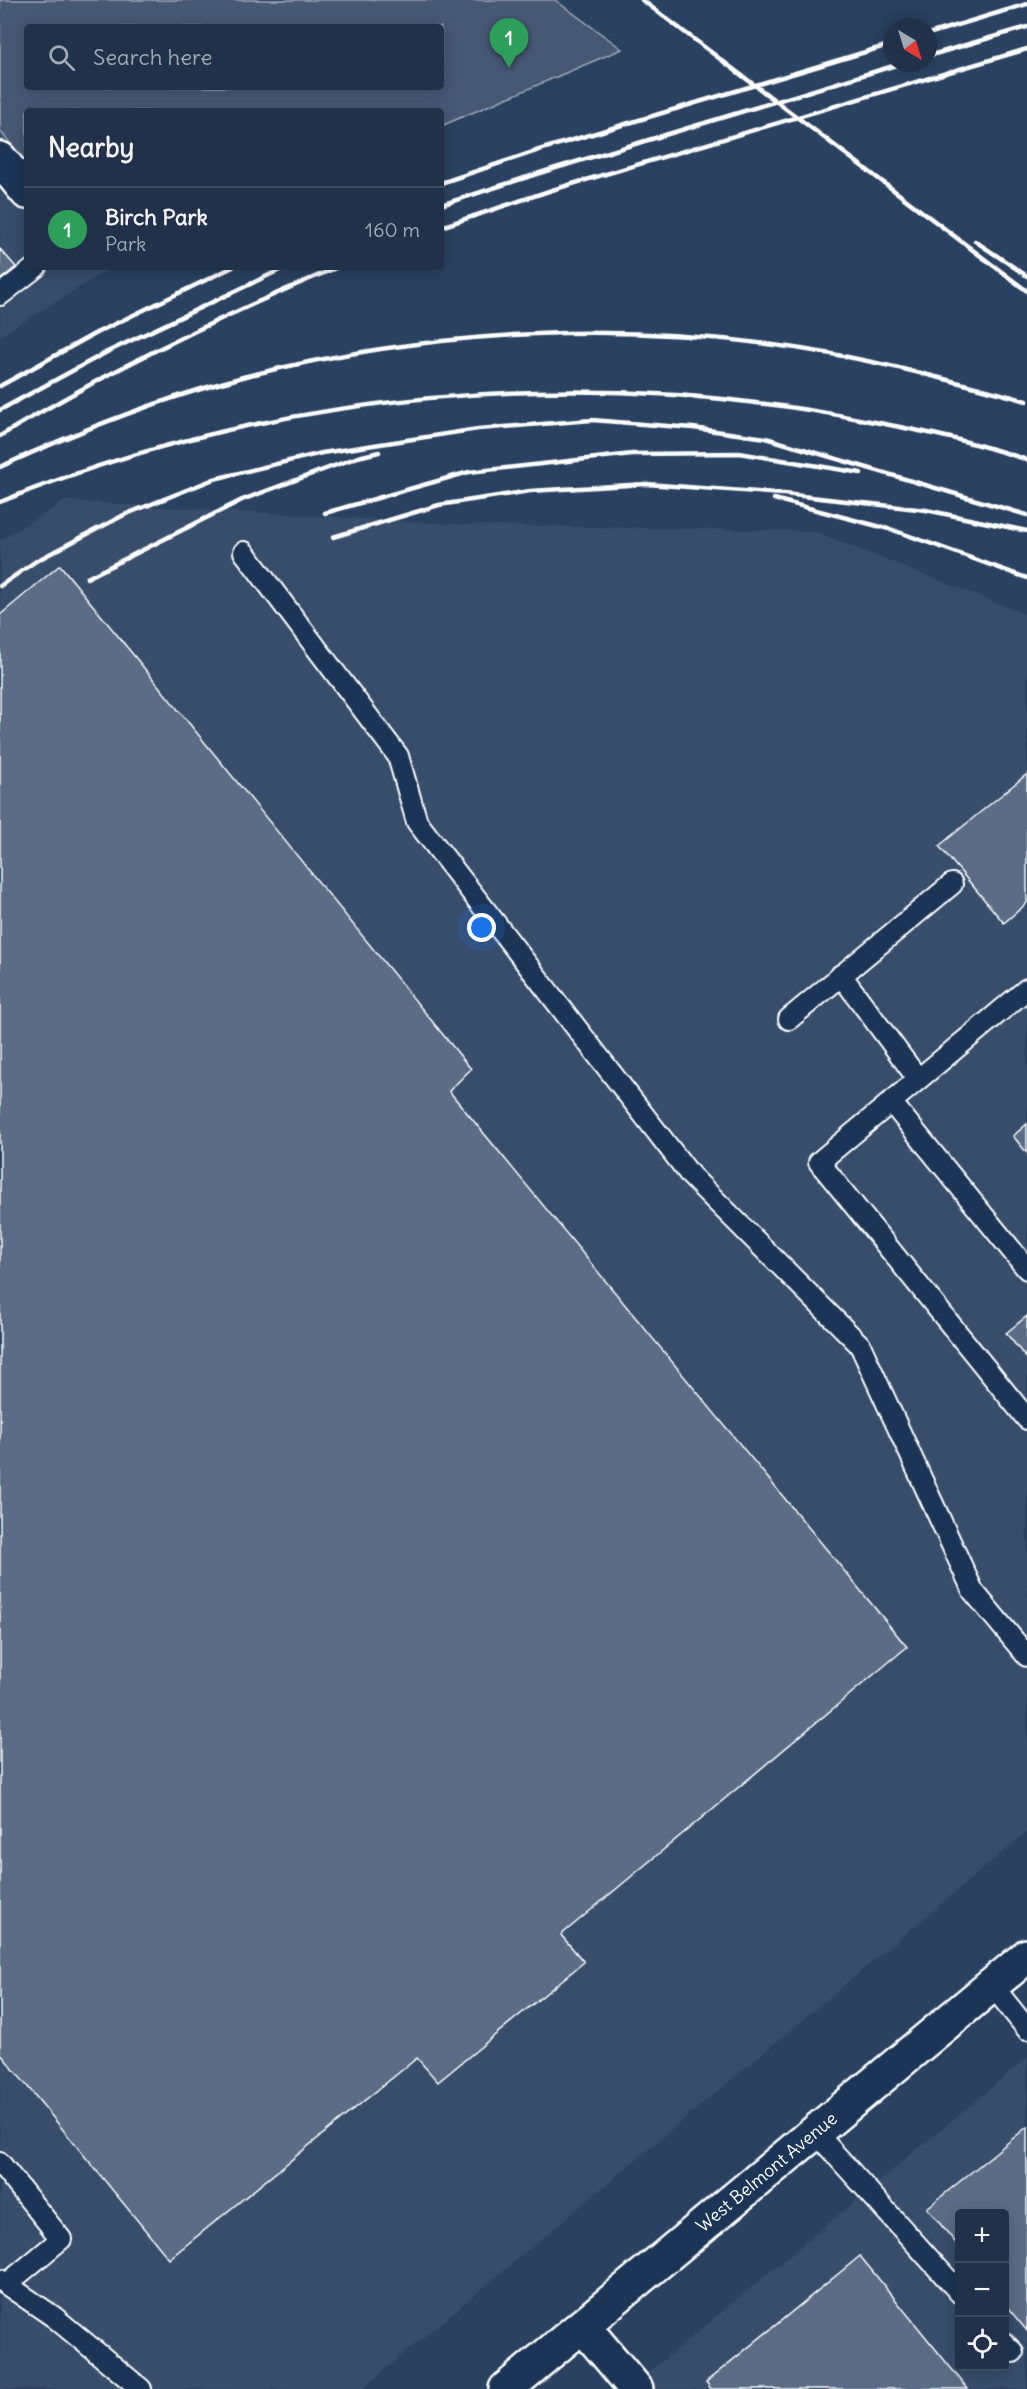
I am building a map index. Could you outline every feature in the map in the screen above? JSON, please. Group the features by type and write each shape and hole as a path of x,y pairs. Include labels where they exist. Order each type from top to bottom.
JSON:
{"main road":[{"path":"0,159 24,188"},
{"name":"West Belmont Avenue","path":"506,2389 1027,1956"},
{"path":"583,2326 636,2389"}],"lane":[{"path":"0,295 32,270"},
{"path":"244,552 398,756 417,822 691,1176 860,1345 973,1591 1027,1656"},
{"path":"789,1019 952,884"},
{"path":"841,975 918,1079"},
{"path":"1027,989 819,1162 1027,1419"},
{"path":"891,1102 1027,1269"},
{"path":"992,1985 1027,2029"},
{"path":"816,2133 955,2287"},
{"path":"0,2163 61,2239 3,2282 54,2317 141,2389"}],"shaded area":[{"path":"0,0 555,0 622,49 444,125 444,108 24,108 24,159 0,131"},
{"path":"0,131 24,159 24,270 107,270 0,336"},
{"path":"65,501 465,525 813,531 1027,615 1027,1832 362,2389 0,2389 0,540"},
{"path":"1027,2058 1027,2389 629,2389"}],"building":[{"path":"0,249 16,267 0,280"},
{"path":"60,565 471,1069 449,1091 907,1647 561,1935 584,1962 438,2082 417,2058 169,2259 0,2053 0,615"},
{"path":"1027,774 1027,903 1004,923 939,846"},
{"path":"1027,1124 1027,1153 1013,1136"},
{"path":"1027,1316 1027,1359 1006,1333"},
{"path":"1027,2127 1027,2331 1009,2309 1009,2209 955,2209 955,2242 927,2208"},
{"path":"860,2256 968,2389 711,2389 706,2382"}],"railway":[{"path":"642,0 1027,291"},
{"path":"937,31 1027,4"},
{"path":"937,53 1027,27"},
{"path":"444,182 539,150 883,47"},
{"path":"444,226 552,190 1027,49"},
{"path":"444,204 883,69"},
{"path":"975,241 1027,276"},
{"path":"0,386 96,333 227,270"},
{"path":"0,410 107,352 280,270"},
{"path":"0,436 166,345 331,270"},
{"path":"0,467 120,417 181,395 243,377 388,348 462,339 536,334 610,333 685,336 759,343 881,364 1027,401"},
{"path":"0,502 104,464 210,434 319,412 428,398 539,392 650,394 760,403 929,433 1027,460"},
{"path":"0,586 36,561 124,515 214,479 322,453 478,429 592,420 693,428 766,438 1027,515"},
{"path":"87,578 242,500 358,457 379,452"},
{"path":"325,513 469,472 632,454 739,453 861,473"},
{"path":"333,537 439,505 530,491 646,484 784,494 926,510 1027,531"},
{"path":"774,499 893,530 1027,578"}],"place":[{"name":"Birch Park","path":"509,68"}]}
